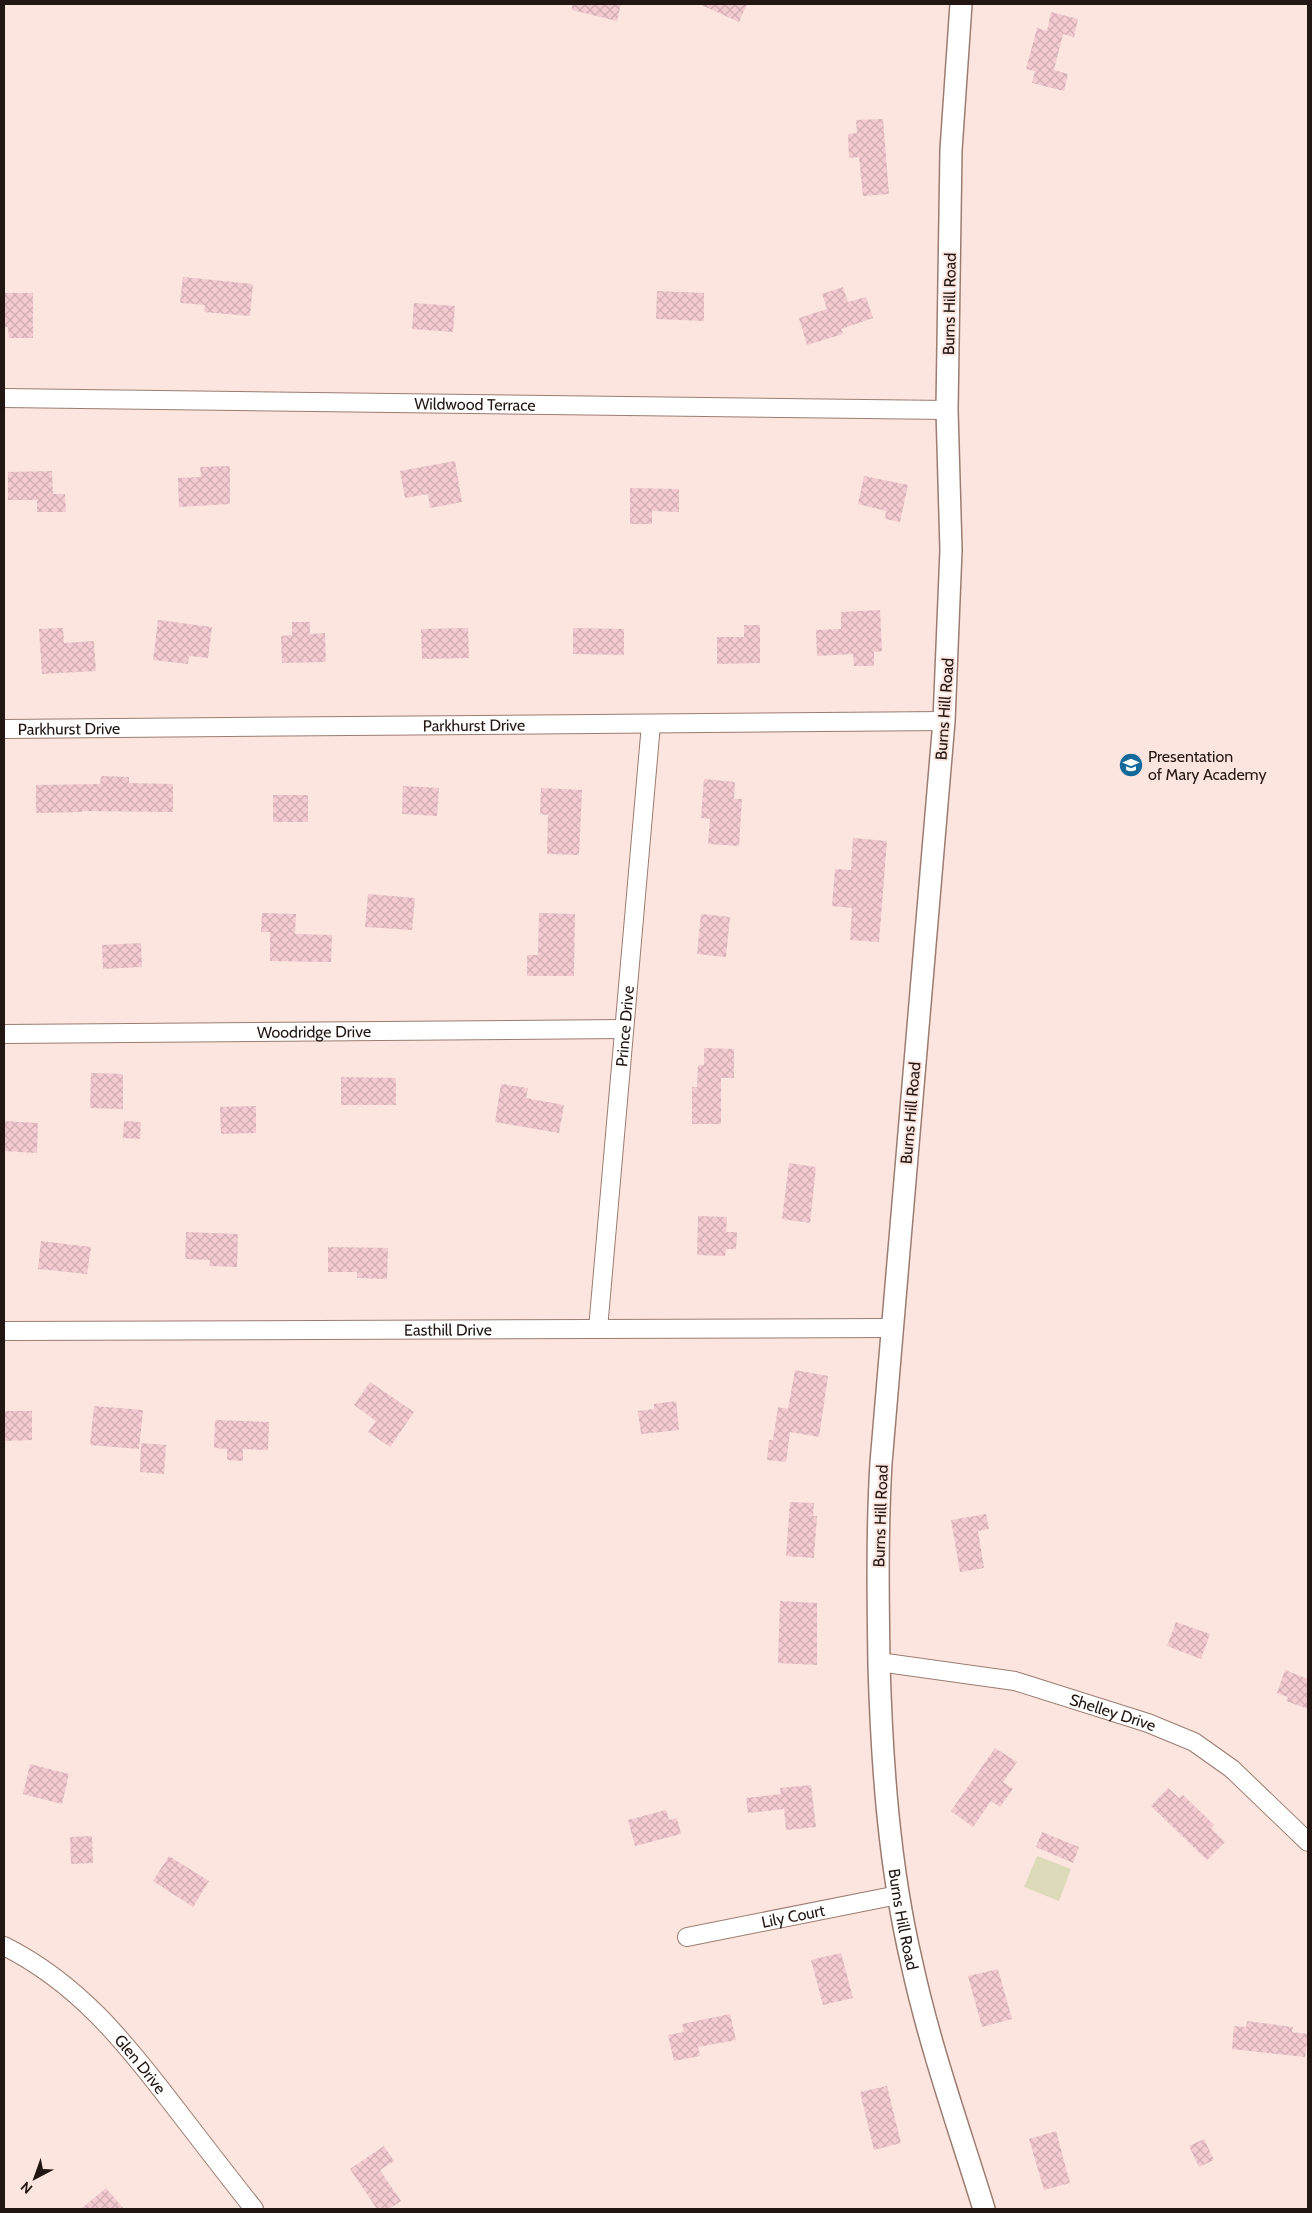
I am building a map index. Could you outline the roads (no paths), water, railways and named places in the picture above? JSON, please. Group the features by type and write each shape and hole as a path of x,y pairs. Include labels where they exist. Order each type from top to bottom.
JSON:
{"street":[{"name":"Burns Hill Road","path":"960,4 951,150 947,410 951,550 944,721 891,1328 878,1509 878,1629 882,1751 898,1895 911,1963 927,2029 984,2209"},
{"name":"Wildwood Terrace","path":"4,398 947,410"},
{"name":"Parkhurst Drive","path":"4,729 944,721"},
{"name":"Prince Drive","path":"598,1330 651,724"},
{"name":"Woodridge Drive","path":"4,1034 624,1029"},
{"name":"Easthill Drive","path":"4,1332 891,1328"},
{"name":"Shelley Drive","path":"880,1662 1015,1681 1148,1723 1194,1742 1232,1769 1308,1842"},
{"name":"Lily Court","path":"687,1936 898,1895"},
{"name":"Glen Drive","path":"4,1946 24,1956 63,1982 98,2014 130,2048 254,2209"}],"place":[{"name":"Presentation of Mary Academy","path":"1131,765"}]}
